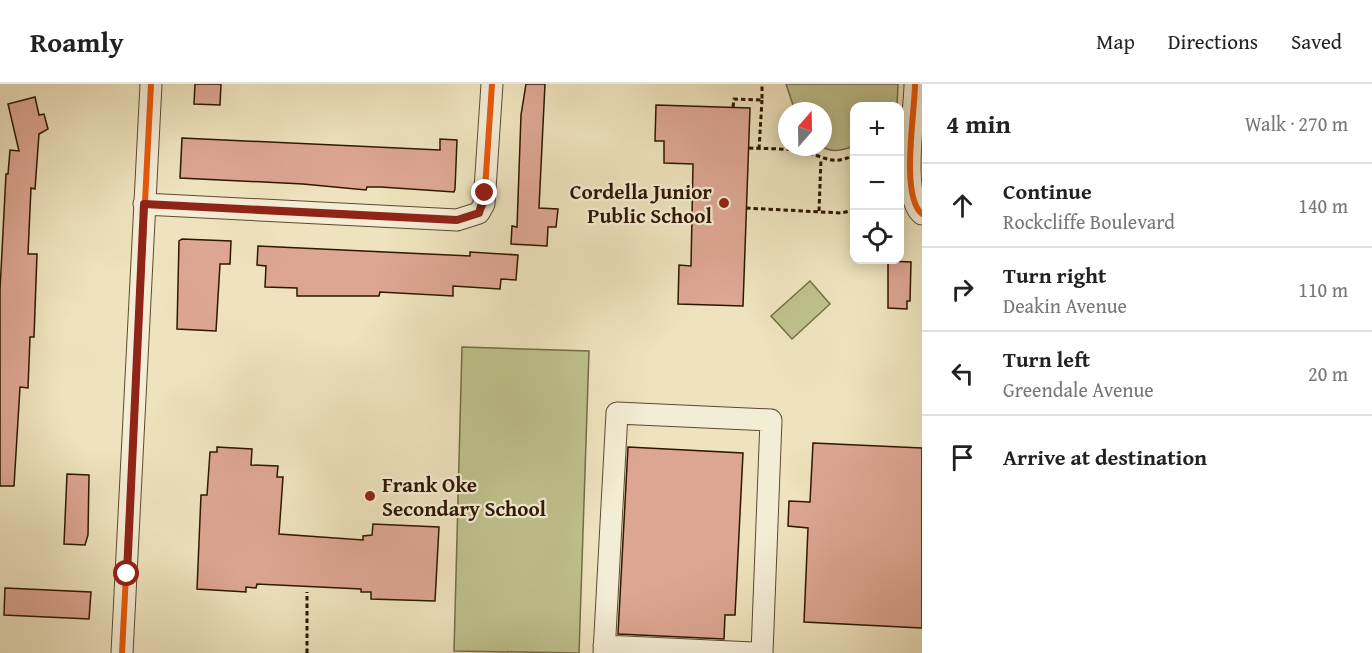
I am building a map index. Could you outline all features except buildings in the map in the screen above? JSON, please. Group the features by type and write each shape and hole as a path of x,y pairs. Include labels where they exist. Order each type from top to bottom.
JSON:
{"street":[{"path":"122,653 151,84"},
{"path":"144,204 457,220 466,218 479,213 484,204 492,84"},
{"path":"915,84 910,187 918,210 922,214"},
{"path":"753,653 604,650 617,413 771,420 762,653"}],"path":[{"path":"759,149 762,84"},
{"path":"733,107 734,99 762,100"},
{"path":"749,148 806,152 821,159 842,161 853,156"},
{"path":"819,212 821,159"},
{"path":"747,208 819,212 850,210"},
{"path":"307,653 308,592"}],"green space":[{"path":"786,84 898,84 897,102 850,102 850,147 842,150 832,150 832,102 792,102"},
{"path":"810,281 830,304 792,339 771,316"},
{"path":"462,347 589,351 579,653 454,651"}],"cycle path":[{"path":"122,653 151,84"},
{"path":"144,204 457,220 479,213 484,204 492,84"},
{"path":"915,84 910,172 915,204 922,214"}],"place":[{"name":"Cordella Junior Public School","path":"724,203"},
{"name":"Frank Oke Secondary School","path":"370,496"}],"route":[{"path":"127,574 144,204 457,220 479,213 484,204 485,193"}]}
